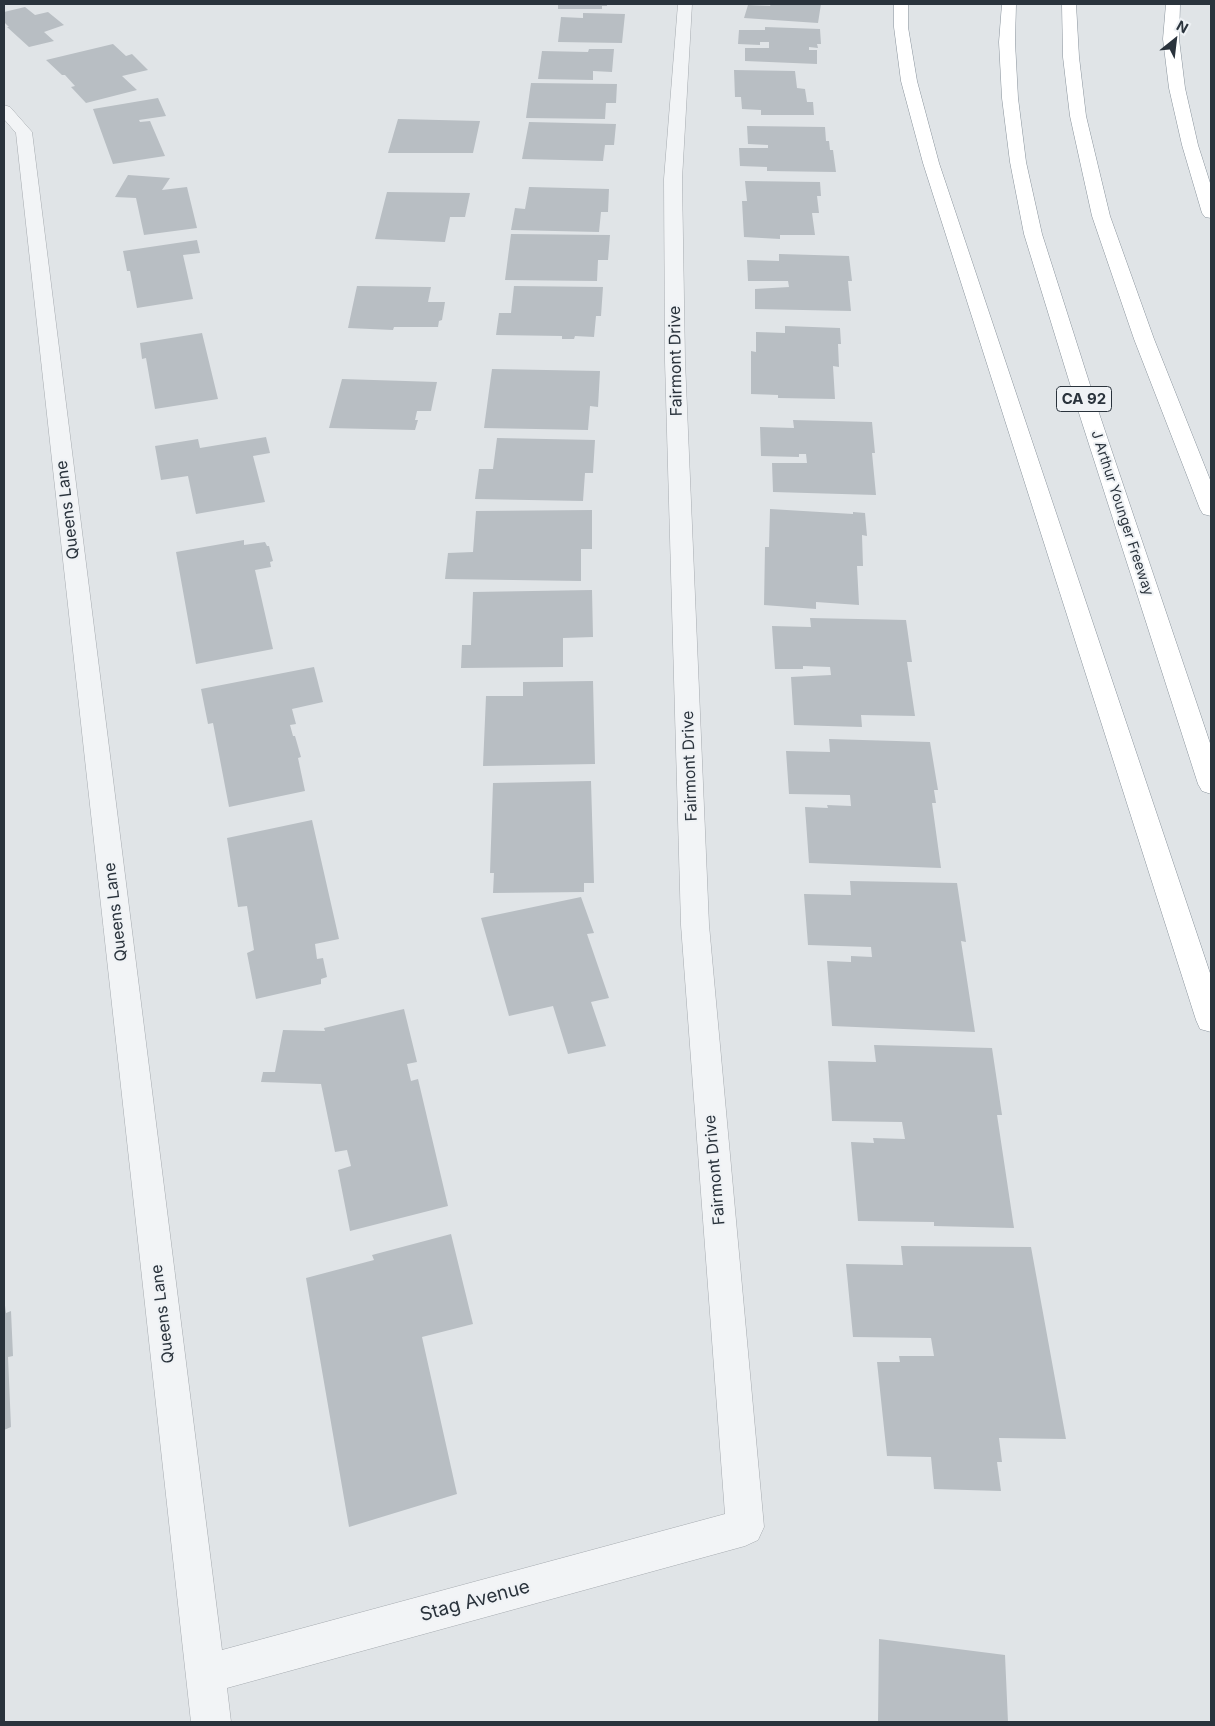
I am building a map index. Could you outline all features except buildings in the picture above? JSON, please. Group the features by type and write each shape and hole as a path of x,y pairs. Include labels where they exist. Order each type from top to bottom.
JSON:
{"highway":[{"path":"901,4 902,36 909,81 930,164 1211,1020"},
{"name":"J Arthur Younger Freeway","path":"1009,4 1007,42 1010,98 1018,162 1033,234 1088,410 1211,784"},
{"path":"1069,4 1071,57 1076,106 1101,216 1144,338 1211,509"},
{"path":"1173,4 1172,39 1177,88 1190,145 1211,213"}],"street":[{"name":"Fairmont Drive","path":"686,4 673,179 675,342 695,925 745,1527"},
{"name":"Queens Lane","path":"4,110 24,132 211,1722"},
{"name":"Stag Avenue","path":"206,1674 745,1527"}]}
